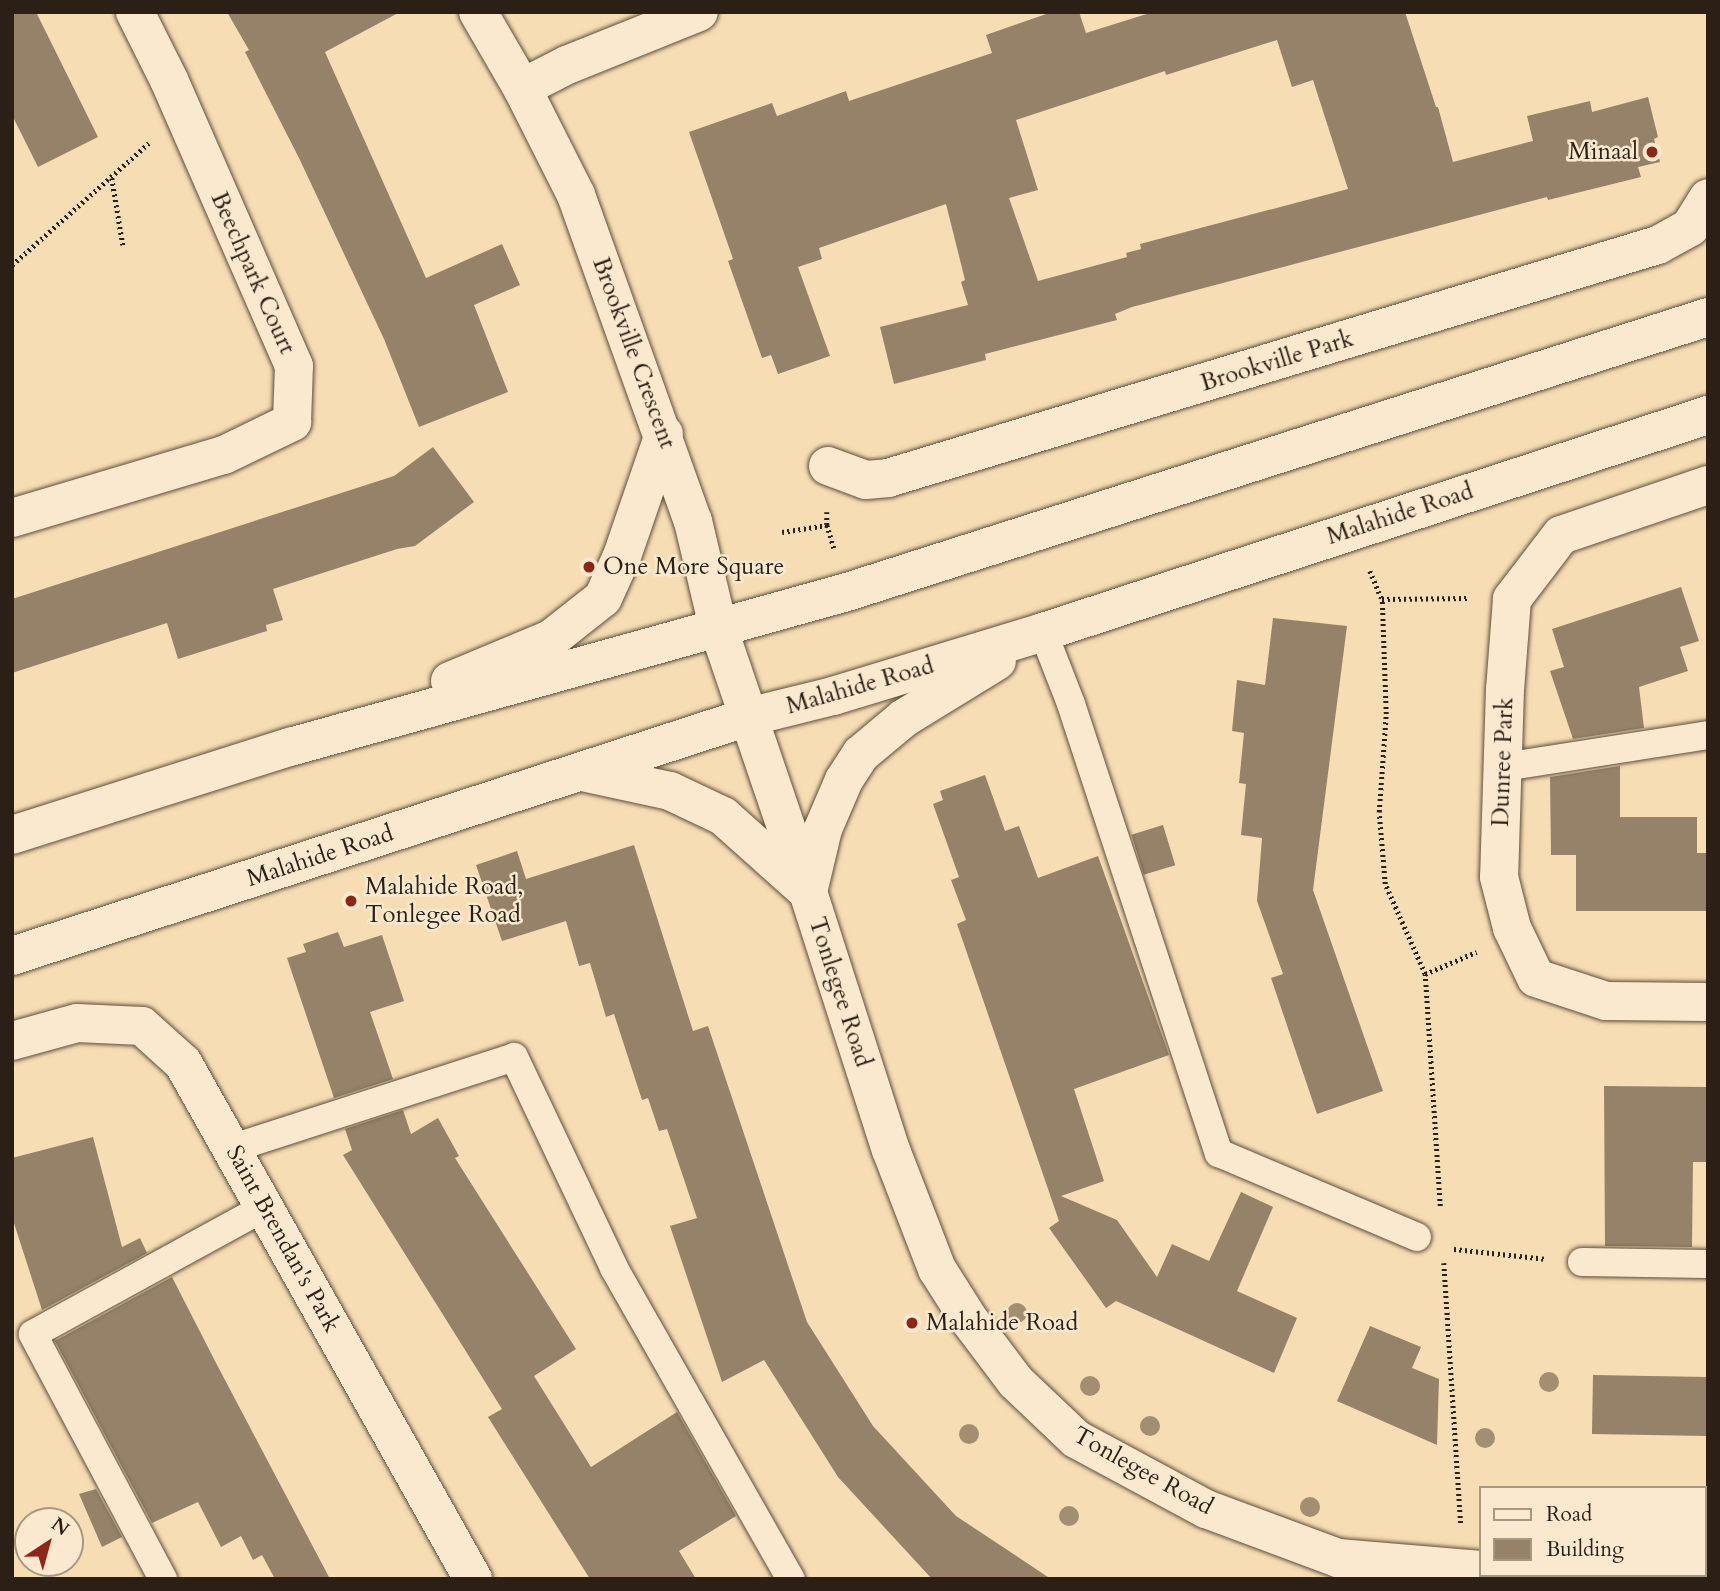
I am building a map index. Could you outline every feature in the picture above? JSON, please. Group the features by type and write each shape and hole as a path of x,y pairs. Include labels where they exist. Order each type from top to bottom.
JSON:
{"main road":[{"name":"Beechpark Court","path":"12,518 224,455 292,422 294,366 183,112 135,12"},
{"name":"Brookville Crescent","path":"478,12 522,88 576,195 664,434 702,551 718,627"},
{"path":"522,88 567,65 699,12"},
{"name":"Brookville Park","path":"828,466 866,480 888,478 1658,246 1690,227 1708,198"},
{"path":"12,835 290,747 860,587 1708,317"},
{"name":"Malahide Road","path":"12,956 748,717 833,696 1043,632 1708,415"},
{"path":"290,747 551,639 603,598 622,556 664,434"},
{"path":"1513,598 1561,535 1708,485"},
{"name":"Dunree Park","path":"1513,598 1505,689 1499,877 1513,928 1536,978 1606,1001 1708,1002"},
{"name":"Tonlegee Road","path":"718,627 808,892 891,1150 937,1269 970,1321 1016,1382 1076,1439 1206,1509 1338,1558 1478,1570"},
{"name":"Tonlegee Road","path":"808,892 823,829 844,780 861,754 904,718 1043,632"},
{"path":"581,772 670,791 693,800 723,816 753,840 808,892"},
{"name":"Saint Brendan's Park","path":"12,1041 77,1023 142,1026 183,1063 473,1579"}],"lane":[{"path":"1043,632 1071,704 1219,1153 1417,1237"},
{"path":"1504,767 1708,735"},
{"path":"233,1148 514,1057 614,1268 791,1579"},
{"path":"163,1579 33,1334 265,1207"},
{"path":"1582,1262 1708,1264"}],"path":[{"path":"12,265 183,112"},
{"path":"111,177 123,245"},
{"path":"782,532 827,525"},
{"path":"1424,974 1385,884 1379,812 1386,714 1382,600 1513,598"},
{"path":"1417,1237 1443,1248 1582,1262"}],"building":[{"path":"12,12 36,12 98,137 38,167 12,115"},
{"path":"227,12 400,12 325,52 426,278 502,244 520,285 474,305 508,392 419,427 384,339 299,158 245,52 249,50"},
{"path":"1052,12 1079,12 1086,33 1153,12 1405,12 1438,107 1453,162 1533,141 1527,116 1590,101 1592,112 1648,97 1658,137 1654,139 1660,162 1638,167 1641,177 1548,200 1547,197 1132,307 1115,314 1117,320 985,354 986,360 894,384 880,327 968,305 961,282 965,280 946,204 819,248 822,259 798,267 830,356 778,374 771,355 762,358 728,261 733,259 689,132 772,103 777,116 846,91 849,101 992,53 986,35","holes":["1277,40 1292,87 1313,80 1348,189 1140,244 1141,249 1126,253 1127,257 1038,281 1009,198 1038,190 1016,120 1165,71 1166,75"]},
{"path":"433,447 474,502 415,546 397,549 273,589 283,620 266,625 267,631 178,659 167,623 12,673 12,599 394,476"},
{"path":"1681,587 1699,641 1680,647 1688,671 1639,687 1644,728 1573,739 1550,671 1564,667 1552,629"},
{"path":"1273,618 1347,626 1313,890 1383,1091 1317,1114 1271,978 1283,974 1257,901 1262,838 1241,835 1246,784 1239,783 1244,733 1232,731 1237,680 1265,685"},
{"path":"1620,766 1620,817 1697,817 1697,853 1708,853 1708,911 1576,911 1576,855 1551,855 1550,777"},
{"path":"985,775 1005,831 1019,826 1038,878 1098,856 1169,1055 1074,1089 1104,1181 1061,1196 1117,1220 1157,1277 1172,1244 1209,1261 1241,1192 1273,1207 1237,1291 1297,1318 1274,1373 1116,1301 1106,1308 1049,1228 1059,1221 957,924 966,920 951,880 959,877 933,804 943,800 940,791"},
{"path":"1163,825 1175,865 1144,875 1131,835"},
{"path":"634,845 693,1031 708,1026 807,1322 873,1426 956,1516 1051,1579 932,1579 838,1477 764,1360 722,1382 670,1226 697,1218 667,1129 659,1131 648,1098 642,1100 614,1014 606,1017 590,963 579,966 566,921 502,941 476,865 517,851 526,879"},
{"path":"338,932 344,947 382,935 404,1001 370,1012 393,1079 334,1098 287,958 306,952 303,944"},
{"path":"1604,1086 1708,1087 1708,1162 1693,1162 1692,1247 1605,1246"},
{"path":"403,1110 411,1134 438,1118 459,1156 455,1158 576,1349 534,1376 591,1467 677,1412 736,1516 679,1551 696,1579 590,1579 488,1417 502,1409 343,1155 352,1150 345,1129"},
{"path":"93,1137 122,1247 140,1238 147,1253 42,1310 12,1217 12,1158"},
{"path":"172,1277 330,1579 275,1579 262,1555 253,1560 241,1536 221,1547 198,1502 152,1523 55,1341"},
{"path":"1370,1326 1421,1347 1412,1368 1439,1379 1437,1445 1337,1401"},
{"path":"1593,1375 1708,1377 1707,1436 1592,1434"},
{"path":"96,1489 122,1537 102,1547 79,1494"}],"place":[{"name":"Minaal","path":"1652,152"},
{"name":"One More Square","path":"589,567"},
{"name":"Malahide Road, Tonlegee Road","path":"351,901"},
{"name":"Malahide Road","path":"912,1323"}]}
